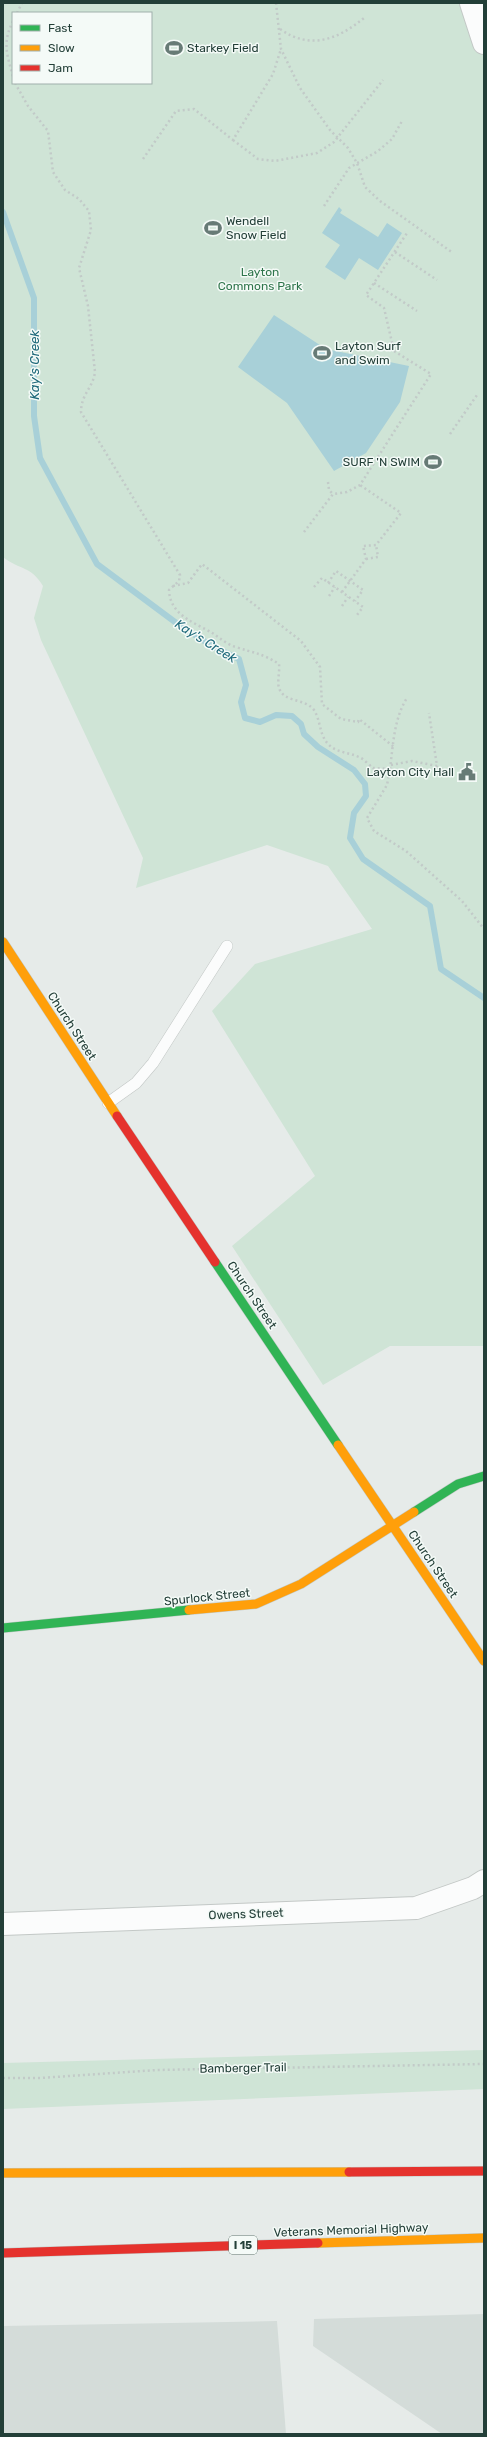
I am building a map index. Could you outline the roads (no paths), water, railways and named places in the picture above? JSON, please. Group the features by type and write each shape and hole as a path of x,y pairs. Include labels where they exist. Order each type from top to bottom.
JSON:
{"main road":[{"name":"Church Street","path":"3,942 108,1103 484,1661"},
{"name":"Spurlock Street","path":"3,1628 256,1604 301,1584 458,1484 484,1476"},
{"path":"3,2173 484,2171"},
{"name":"Veterans Memorial Highway","path":"3,2253 484,2238"}],"street":[{"path":"471,3 484,43"},
{"name":"Owens Street","path":"3,1924 416,1908 473,1888 484,1881"}],"lane":[{"path":"108,1103 136,1084 153,1063 227,946"}],"water":[{"path":"339,207 342,210 340,213 378,237 387,223 402,233 378,270 359,258 345,280 325,267 340,245 322,233"},
{"path":"274,315 326,349 409,366 400,402 366,453 334,471 287,403 238,367"}],"waterway":[{"name":"Kay's Creek","path":"3,212 34,298 34,416 40,458 97,564 179,625 212,646 239,659 246,685 241,702 245,718 260,722 276,715 292,716 301,724 304,734 318,747 354,770 365,784 366,796 354,813 350,838 363,859 430,906 441,969 484,998"}],"place":[{"name":"Starkey Field","path":"174,48"},
{"name":"Wendell Snow Field","path":"213,228"},
{"name":"Layton Surf and Swim","path":"322,353"},
{"name":"SURF 'N SWIM","path":"433,462"},
{"name":"Layton City Hall","path":"467,772"}],"park label":[{"name":"Layton Commons Park","path":"260,279"}]}
